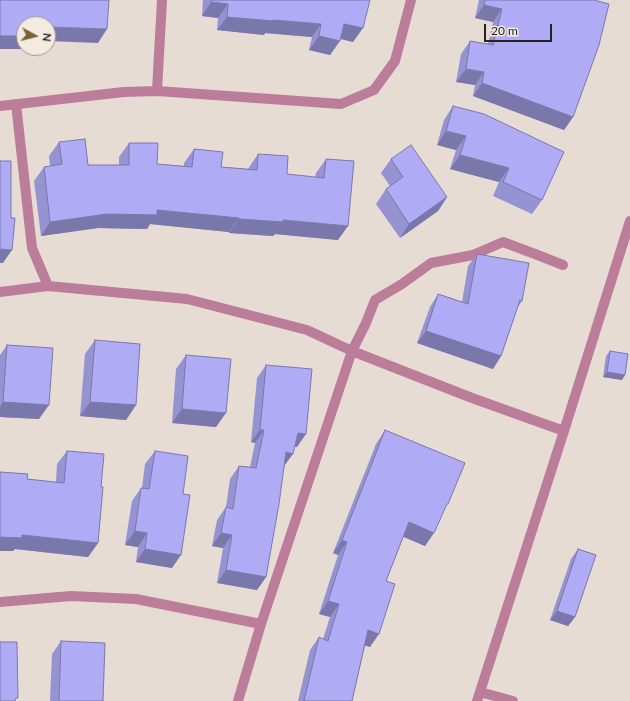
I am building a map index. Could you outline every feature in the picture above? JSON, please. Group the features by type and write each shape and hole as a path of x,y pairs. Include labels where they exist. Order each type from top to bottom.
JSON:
{"street":[{"path":"157,91 162,0"},
{"path":"0,106 124,92 157,91 341,104 374,90 395,61 411,0"},
{"path":"16,104 32,248 48,286"},
{"path":"513,701 478,697 630,221"},
{"path":"238,701 261,624 352,350 366,323 375,300 402,284 431,263 473,255 503,242 563,265"},
{"path":"0,292 48,286 187,299 307,330 352,350 472,398 564,431"},
{"path":"0,602 71,596 136,599 261,624"}],"building":[{"path":"0,0 109,0 107,29 56,27 56,16 16,16 16,36 0,36"},
{"path":"212,0 370,0 363,28 344,24 340,41 319,36 321,24 227,17 228,4 211,2"},
{"path":"485,0 594,0 609,4 599,45 573,117 482,83 484,72 466,69 470,41 493,45 502,9 484,5"},
{"path":"453,106 484,114 564,152 542,200 503,182 509,168 460,155 466,136 446,131"},
{"path":"85,139 88,165 129,165 129,143 158,143 157,164 192,167 194,149 223,152 221,167 257,170 258,154 288,156 287,174 324,178 326,159 354,161 348,226 283,220 283,222 239,219 157,210 157,215 107,214 50,222 44,167 62,164 59,142"},
{"path":"411,145 447,197 409,224 386,189 403,177 391,159"},
{"path":"0,161 11,161 11,218 15,218 12,250 0,249"},
{"path":"477,254 529,263 522,301 520,300 501,356 426,331 438,294 468,304"},
{"path":"95,340 140,344 136,405 90,402"},
{"path":"7,345 53,348 49,405 3,402"},
{"path":"610,351 628,354 625,375 607,372"},
{"path":"186,355 231,359 226,413 182,409"},
{"path":"266,365 312,369 306,434 298,433 293,454 286,452 279,504 266,577 226,570 232,535 221,533 226,507 233,509 239,466 256,468 264,430 260,430"},
{"path":"385,430 465,463 434,533 409,522 386,581 395,584 379,634 368,630 352,701 304,701 319,637 328,641 339,604 328,601 347,542 342,540"},
{"path":"67,451 104,454 101,487 103,487 98,543 22,535 22,538 0,537 0,472 28,474 27,479 64,483"},
{"path":"155,451 188,456 183,494 190,495 181,555 145,549 147,533 135,531 141,488 149,489"},
{"path":"578,549 596,555 575,617 557,611"},
{"path":"61,641 105,643 103,701 59,701"},
{"path":"0,642 17,642 18,698 16,698 15,701 0,701"}]}
